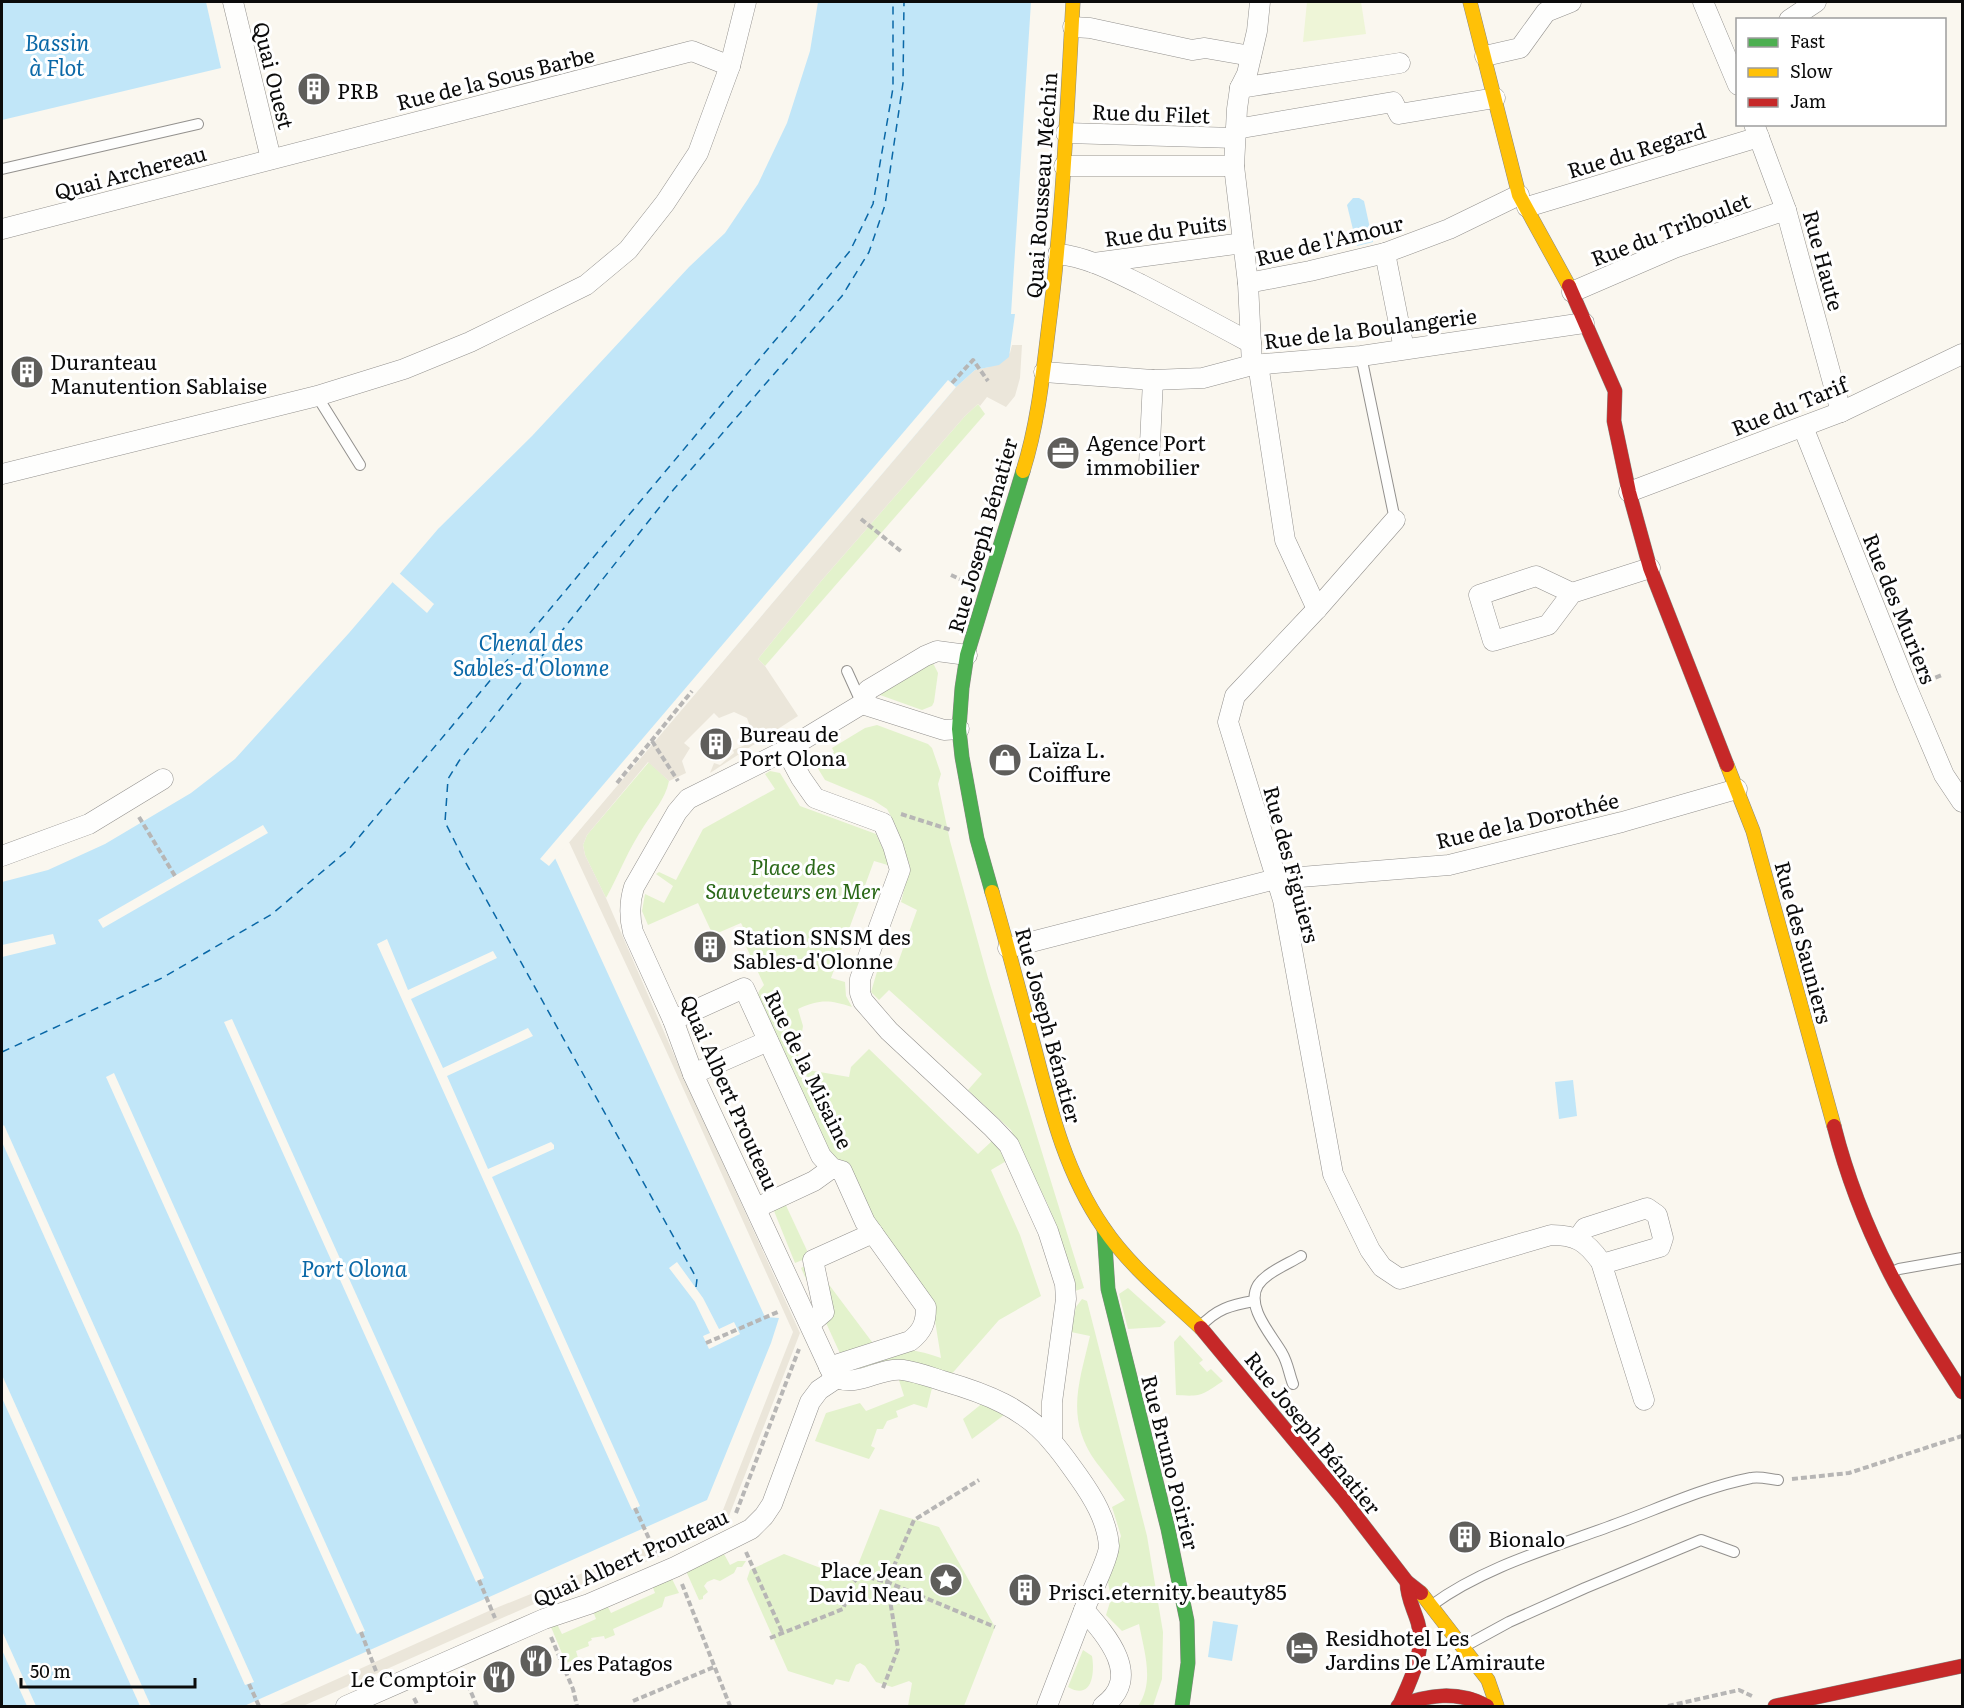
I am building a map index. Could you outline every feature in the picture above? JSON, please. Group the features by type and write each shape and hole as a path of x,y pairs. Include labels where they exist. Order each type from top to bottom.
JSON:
{"street":[{"name":"Quai Ouest","path":"233,2 271,159"},
{"path":"2,474 317,396 404,369 470,342 586,285 628,250 665,203 698,153 730,66 746,2"},
{"name":"Quai Rousseau Méchin","path":"1044,372 1058,254 1073,2"},
{"path":"1251,343 1248,283 1234,166 1240,88 1247,74 1257,32 1260,2"},
{"name":"Rue des Sauniers","path":"1470,2 1523,201 1572,292 1615,391 1614,421 1629,492 1650,568 1753,831 1840,1150 1863,1214 1890,1273 1962,1392"},
{"path":"1485,56 1520,48 1546,12 1571,2"},
{"path":"1703,2 1732,56 1736,79"},
{"path":"1792,18 1816,2"},
{"path":"1073,27 1090,28 1192,50 1206,48 1251,56"},
{"name":"Rue de la Sous Barbe","path":"271,159 692,51 730,66"},
{"path":"1240,88 1400,63"},
{"name":"Rue du Filet","path":"1066,133 1236,134 1393,102 1399,114 1495,98"},
{"name":"Rue du Regard","path":"1523,201 1756,131"},
{"name":"Rue Haute","path":"1756,131 1786,210 1841,412"},
{"name":"Quai Archereau","path":"2,229 271,159"},
{"path":"1064,166 1234,166"},
{"name":"Rue de l'Amour","path":"1248,283 1385,254 1523,201"},
{"name":"Rue du Triboulet","path":"1572,292 1674,248 1786,210"},
{"name":"Rue du Puits","path":"1093,263 1243,243"},
{"name":"Rue de la Boulangerie","path":"1058,254 1074,255 1093,263 1188,308 1251,343 1255,364 1361,356 1584,323"},
{"path":"1385,254 1404,349"},
{"name":"Rue du Tarif","path":"1629,492 1841,412 1962,354"},
{"path":"1044,372 1153,380 1203,378 1255,364 1265,398 1273,469 1285,540 1317,609"},
{"name":"Rue Joseph Bénatier","path":"1044,372 1029,452 967,655 959,729 977,839 1062,1150 1086,1201 1104,1229 1184,1318 1200,1328 1343,1499 1407,1582 1420,1591 1432,1605 1488,1680 1497,1707"},
{"path":"1149,465 1153,380"},
{"name":"Rue des Muriers","path":"1803,427 1907,688 1944,775 1962,802"},
{"name":"Rue des Figuiers","path":"1395,520 1317,609 1235,696 1228,722 1283,900 1334,1174 1370,1251 1382,1267 1400,1279 1551,1235 1578,1238"},
{"path":"1572,593 1650,568"},
{"path":"688,799 786,750 862,704 868,690 925,656 937,651 967,655"},
{"path":"862,704 944,730 959,729"},
{"path":"786,750 801,778 816,798 883,823 894,846 900,870 881,927 860,979 860,993 863,1000 908,1050 1009,1144 1048,1231 1065,1284 1066,1299 1052,1402 1052,1441"},
{"path":"2,856 89,824 163,779"},
{"name":"Rue de la Dorothée","path":"1008,948 1276,879 1449,865 1622,822 1737,789"},
{"name":"Quai Albert Prouteau","path":"346,1707 544,1619 584,1606 675,1567 751,1529 764,1516 771,1504 810,1402 833,1372 693,1074 673,1020 633,932 630,905 634,887 677,812 688,799"},
{"name":"Rue de la Misaine","path":"673,1020 744,988 821,1156 832,1168 842,1171 865,1222 926,1306 926,1320 920,1333 910,1341 833,1372"},
{"path":"693,1074 768,1041"},
{"path":"756,1208 814,1181 832,1168"},
{"path":"1602,1264 1660,1247 1663,1238 1657,1215 1647,1208 1585,1228 1578,1238 1592,1249 1602,1264 1644,1400"},
{"name":"Rue Bruno Poirier","path":"1104,1229 1108,1289 1168,1529 1187,1621 1188,1663 1182,1707"},
{"path":"811,1326 825,1312 813,1260 873,1233"},
{"path":"833,1372 845,1382 885,1371 898,1370 973,1389 1021,1413 1052,1441 1092,1496 1101,1514 1109,1548 1047,1706"},
{"name":"Rue Joseph Bénatier","path":"1399,1706 1417,1658 1419,1640 1416,1620 1408,1596 1407,1582"},
{"path":"1084,1610 1112,1643 1120,1671 1120,1687 1110,1702 1103,1707"},
{"path":"1775,1707 1962,1666"},
{"path":"1399,1706 1422,1698 1443,1695 1463,1697 1487,1707"}],"lane":[{"name":"Quai Archereau","path":"2,169 198,124"},
{"name":"Rue des Figuiers","path":"1361,356 1395,520"},
{"path":"317,396 360,465"},
{"path":"847,671 862,704"},
{"path":"1293,1384 1288,1364 1257,1311 1254,1301 1259,1284 1267,1276 1301,1256"},
{"path":"1890,1273 1899,1269 1962,1258"},
{"path":"1200,1328 1216,1311 1254,1301"},
{"path":"1432,1605 1456,1588 1501,1568 1726,1484 1754,1477 1778,1480"},
{"path":"1464,1647 1509,1622 1701,1540 1734,1552"}],"path":[{"path":"952,383 973,360 988,381"},
{"path":"861,519 902,552"},
{"path":"951,574 970,583"},
{"path":"1920,683 1942,675"},
{"path":"617,783 692,691"},
{"path":"652,741 688,799"},
{"path":"136,811 175,876"},
{"path":"891,811 956,831"},
{"path":"706,1343 782,1310"},
{"name":"Quai Albert Prouteau","path":"734,1516 803,1337 811,1326"},
{"path":"1778,1480 1849,1473 1962,1436"},
{"path":"883,1688 898,1649 887,1582 914,1520 979,1480"},
{"path":"635,1508 652,1545"},
{"path":"738,1535 783,1634"},
{"path":"675,1567 730,1707"},
{"path":"770,1638 843,1610 854,1583 860,1575 887,1582 995,1627"},
{"path":"479,1580 491,1610"},
{"path":"544,1619 573,1689 577,1707"},
{"path":"361,1632 373,1663"},
{"path":"457,1659 477,1707"},
{"path":"633,1701 714,1667"},
{"path":"249,1684 259,1707"}],"green space":[{"path":"1307,2 1361,2 1366,34 1303,42"},
{"path":"978,404 985,414 765,666 758,659 822,580"},
{"path":"926,663 933,663 938,673 932,706 922,710 880,695 879,693"},
{"path":"877,725 928,744 932,748 941,774 938,784 950,841 988,978 1084,1288 1075,1291 1048,1205 1011,1130 968,1090 982,1074 889,990 879,1000 871,992 879,965 896,968 917,910 901,902 910,866 895,824 887,809 873,800 825,780 817,767 821,755 825,759 834,752 832,748 865,728"},
{"path":"649,762 669,781 667,788 634,843 606,898 585,855 583,845 587,835"},
{"name":"Place des Sauveteurs en Mer","path":"770,771 780,773 800,806 876,834 891,866 874,861 831,978 845,982 846,996 852,1007 825,1002 813,1003 798,1009 803,1026 796,1068 849,1077 851,1067 869,1049 978,1154 992,1141 1008,1160 991,1170 1020,1235 1041,1296 999,1320 949,1377 849,1372 846,1368 892,1351 913,1351 941,1358 932,1302 827,1153 757,998 764,985 744,942 749,939 741,923 713,935 698,903 648,925 642,911 645,894 664,903 673,886 656,874 659,872 676,880 703,829 775,789 765,774"},
{"path":"783,1199 810,1257 795,1263 772,1206"},
{"path":"807,1265 824,1278 875,1346 843,1360 801,1268"},
{"path":"1128,1288 1166,1322 1160,1327 1128,1329 1119,1294"},
{"path":"1082,1299 1087,1301 1147,1536 1163,1632 1162,1679 1153,1706 1138,1706 1143,1697 1147,1677 1139,1624 1122,1631 1106,1615 1111,1599 1107,1576 1121,1536 1112,1507 1125,1500 1096,1462 1080,1430 1077,1400 1090,1336 1071,1332 1076,1307"},
{"path":"1180,1335 1203,1360 1199,1363 1207,1372 1211,1369 1223,1381 1201,1394 1176,1395 1174,1342"},
{"path":"898,1377 933,1384 927,1408 914,1404 896,1411 898,1417 887,1421 883,1429 877,1429 871,1446 875,1448 869,1459 815,1441 826,1413 860,1403 866,1411 904,1396"},
{"path":"984,1402 1004,1415 972,1439 963,1419"},
{"path":"880,1509 939,1527 995,1627 964,1706 908,1706 912,1683 909,1681 892,1687 876,1682 865,1666 860,1663 856,1665 849,1682 836,1679 833,1685 788,1671 747,1579 750,1570 784,1554 852,1580"},
{"path":"724,1554 730,1565 738,1561 746,1561 742,1567 737,1567 734,1573 720,1581 714,1579 707,1582 704,1586 708,1592 703,1599 699,1600 686,1571"},
{"path":"671,1577 679,1593 665,1597 662,1607 613,1629 615,1635 605,1639 604,1636 591,1638 592,1640 588,1642 589,1646 576,1651 578,1658 566,1663 551,1627 557,1624 562,1634 596,1619 593,1611 607,1605 611,1613 655,1593 652,1585"},
{"path":"1083,1650 1092,1656 1092,1677 1087,1688 1076,1690 1068,1687"}],"shaded area":[{"path":"1012,345 1022,345 1020,378 1015,396 1006,407 987,397 980,406 978,404 965,416 822,580 758,659 798,716 710,773 714,763 720,765 734,753 733,750 745,745 752,732 747,718 734,712 719,718 714,713 684,743 690,748 682,761 686,773 669,781 648,762 587,835 583,845 585,855 681,1071 800,1333 729,1516 717,1527 658,1557 534,1604 303,1706 277,1706 491,1610 652,1545 723,1510 793,1332 569,842 956,387 975,370 989,367 1010,353"}],"water":[{"name":"Bassin à Flot","path":"2,2 206,2 221,68 2,120"},
{"name":"Port Olona","path":"818,2 1031,2 1011,314 1015,314 1009,357 999,365 975,370 956,387 555,858 765,1317 779,1318 707,1500 244,1706 2,1706 2,882 48,870 105,844 191,793 235,759 349,633 438,529 532,436 689,267 725,233 758,184 787,123 810,51"},
{"path":"1353,198 1364,201 1373,242 1357,246 1347,205"},
{"path":"1573,1080 1577,1116 1559,1119 1555,1082"},
{"path":"1213,1621 1238,1625 1232,1661 1208,1657"}],"pier":[{"path":"948,380 956,387 549,866 540,859"},
{"path":"398,572 434,604 427,613 390,580"},
{"path":"263,825 268,833 103,928 98,920"},
{"path":"53,934 56,944 2,957 2,945"},
{"path":"387,939 408,990 493,951 497,958 411,999 443,1068 528,1028 533,1036 447,1076 488,1169 551,1142 554,1145 554,1149 492,1177 640,1506 632,1510 377,944"},
{"path":"232,1019 484,1578 476,1582 224,1022"},
{"path":"114,1073 365,1631 357,1634 106,1077"},
{"path":"4,1125 254,1682 245,1685 2,1142"},
{"path":"677,1262 703,1298 719,1329 734,1322 740,1334 709,1349 703,1336 710,1333 695,1302 669,1268"},
{"path":"2,1375 151,1706 140,1706 2,1398"},
{"path":"2,1631 36,1706 27,1706 2,1650"}],"ferry route":[{"path":"2,1052 162,978 272,914 349,849 850,251 873,204 893,88 893,2"},
{"path":"696,1287 697,1279 445,822 448,779 459,761 674,489 842,296 869,252 885,205 903,83 904,2"}],"traffic: fast":[{"path":"992,892 977,839 962,757 959,729 962,688 967,655 1023,471"},
{"path":"1104,1229 1108,1289 1168,1529 1187,1621 1188,1663 1182,1706"}],"traffic: slow":[{"path":"1023,471 1033,435 1054,284 1064,163 1073,2"},
{"path":"1470,2 1519,195 1569,286"},
{"path":"1727,765 1753,831 1834,1126"},
{"path":"992,892 1047,1096 1061,1142 1079,1185 1103,1227 1124,1255 1201,1328"},
{"path":"1421,1593 1488,1680 1497,1706"}],"traffic: jam":[{"path":"1569,286 1615,391 1614,421 1629,492 1650,568 1727,765"},
{"path":"1834,1126 1851,1183 1881,1255 1915,1318 1962,1392"},
{"path":"1201,1328 1343,1499 1407,1582 1421,1593"},
{"path":"1399,1706 1416,1666 1420,1644 1418,1623 1409,1598 1407,1582"},
{"path":"1775,1706 1962,1666"},
{"path":"1398,1706 1420,1699 1442,1696 1465,1698 1487,1706"}],"place":[{"name":"PRB","path":"314,89"},
{"name":"Duranteau Manutention Sablaise","path":"27,372"},
{"name":"Agence Port immobilier","path":"1063,453"},
{"name":"Bureau de Port Olona","path":"716,744"},
{"name":"Laïza L. Coiffure","path":"1005,760"},
{"name":"Station SNSM des Sables-d'Olonne","path":"710,947"},
{"name":"Bionalo","path":"1465,1537"},
{"name":"Place Jean David Neau","path":"946,1580"},
{"name":"Prisci.eternity.beauty85","path":"1025,1590"},
{"name":"Residhotel Les Jardins De L’Amiraute","path":"1302,1648"},
{"name":"Les Patagos","path":"536,1661"},
{"name":"Le Comptoir","path":"499,1677"}],"water label":[{"name":"Chenal des Sables-d'Olonne","path":"531,654"}]}
